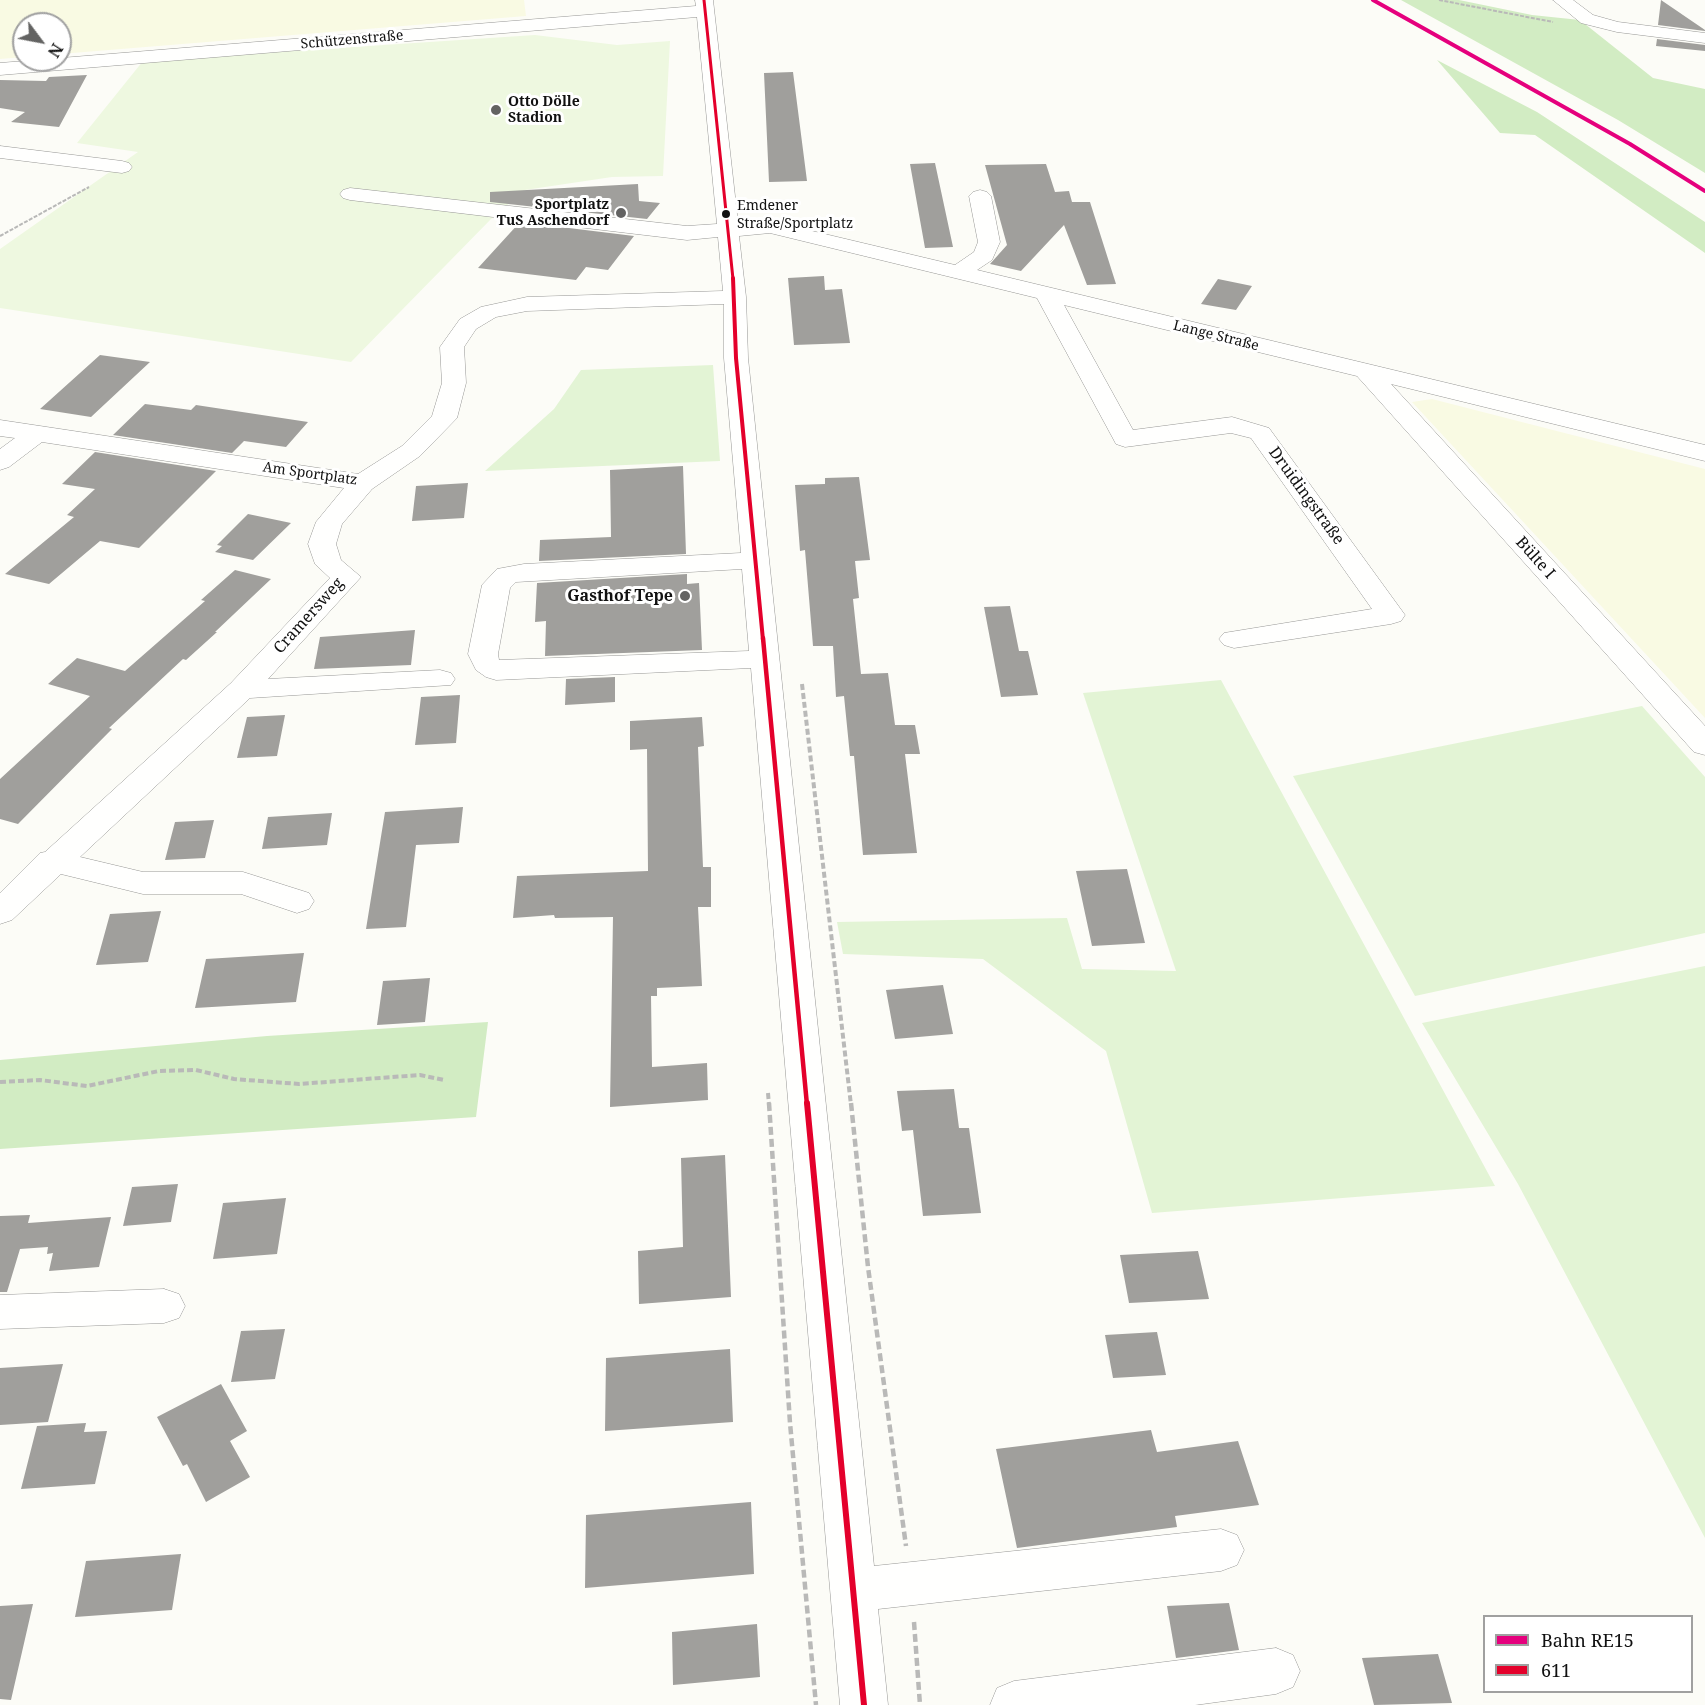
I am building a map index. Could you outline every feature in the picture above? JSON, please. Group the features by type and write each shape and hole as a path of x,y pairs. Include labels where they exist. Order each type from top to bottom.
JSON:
{"street":[{"path":"1562,0 1587,19 1617,27 1705,38"},
{"path":"704,5 735,297 736,358 864,1705"},
{"name":"Schützenstraße","path":"0,69 704,5"},
{"path":"0,152 122,167"},
{"path":"350,194 687,232 727,229"},
{"path":"957,274 984,255 989,242 980,196"},
{"name":"Lange Straße","path":"727,229 770,227 1705,453"},
{"name":"Druidingstraße","path":"1047,295 1125,439 1232,426 1260,433 1391,615 1234,639"},
{"name":"Am Sportplatz","path":"0,428 363,483 411,451 444,418 454,383 452,347 468,324 489,312 527,304 735,297"},
{"name":"Bülte I","path":"1366,372 1704,742"},
{"path":"0,462 37,433"},
{"name":"Cramersweg","path":"0,912 52,861 242,689 347,577 328,564 322,544 329,522 363,483"},
{"path":"757,561 524,572 507,575 496,585 483,654 486,664 496,670 696,664 765,657"},
{"path":"242,689 440,679"},
{"path":"52,861 143,883 243,883 297,901"},
{"path":"0,1312 164,1306"},
{"path":"853,1590 1221,1550"},
{"path":"1014,1705 1276,1671"}],"path":[{"path":"1438,0 1546,21 1601,22"},
{"path":"0,236 90,187 121,173 122,167"},
{"path":"801,674 827,916 842,1017 868,1267 911,1584 920,1705"},
{"path":"0,1082 40,1080 87,1086 159,1071 196,1070 234,1078 299,1084 420,1075 444,1080"}],"green space":[{"path":"0,0 524,0 526,16 72,53 72,12 12,12 12,58 0,59"},
{"path":"1401,0 1459,0 1532,15 1580,20 1653,78 1705,89 1705,173 1618,120"},
{"path":"535,35 617,45 670,41 663,176 612,177 525,190 493,217 351,362 0,308 0,249 138,152 77,143 143,61"},
{"path":"1437,60 1537,112 1705,222 1705,253 1535,135 1500,133"},
{"path":"713,365 720,461 485,471 554,409 581,370"},
{"path":"1432,399 1705,469 1705,718 1412,402"},
{"path":"1221,680 1495,1186 1152,1213 1106,1051 983,959 843,954 837,922 1067,918 1082,969 1176,971 1083,693"},
{"path":"1642,706 1705,777 1705,933 1415,996 1293,776"},
{"path":"1705,966 1705,1538 1518,1184 1422,1023"},
{"path":"488,1022 476,1117 0,1149 0,1060 267,1036"}],"building":[{"path":"1661,0 1705,30 1705,31 1658,25"},
{"path":"1657,39 1705,45 1705,51 1656,46"},
{"path":"793,72 807,181 769,182 764,73"},
{"path":"87,75 59,127 11,122 25,112 0,108 0,80 46,81 49,77"},
{"path":"935,163 953,247 925,248 910,164"},
{"path":"1046,164 1055,192 1069,191 1072,202 1090,202 1116,284 1087,285 1064,225 1021,271 990,264 1007,245 985,165"},
{"path":"638,184 639,201 660,203 647,219 490,202 490,192"},
{"path":"520,222 634,236 608,270 586,267 576,280 478,268"},
{"path":"824,276 825,290 842,289 850,343 794,345 788,278"},
{"path":"1218,279 1252,286 1236,310 1201,304"},
{"path":"100,355 150,362 91,417 40,409"},
{"path":"145,404 191,410 196,405 308,422 286,447 244,441 232,453 113,435"},
{"path":"95,452 216,471 139,548 100,541 49,584 5,574 74,517 67,515 95,489 62,484"},
{"path":"683,466 686,554 539,561 540,540 611,537 610,470"},
{"path":"859,477 870,560 855,561 859,598 853,599 861,674 888,673 895,725 915,725 920,754 905,754 917,853 863,855 854,756 850,756 844,696 836,697 833,646 813,646 805,550 800,551 795,485 825,484 825,478"},
{"path":"468,483 464,518 412,521 416,486"},
{"path":"248,514 291,523 253,560 215,552 222,546 217,545"},
{"path":"235,570 271,579 215,632 217,632 186,660 183,659 109,728 112,729 18,824 0,819 0,779 90,696 48,684 77,658 125,671 205,601 201,600"},
{"path":"687,574 687,584 699,583 702,650 545,656 546,621 535,622 537,583"},
{"path":"1010,606 1019,651 1028,651 1038,695 1001,697 984,607"},
{"path":"415,630 411,665 314,669 320,637"},
{"path":"615,677 615,702 565,705 566,679"},
{"path":"460,695 456,743 415,745 421,697"},
{"path":"285,715 277,756 237,758 247,717"},
{"path":"702,717 704,746 698,747 703,867 711,867 711,907 698,907 702,986 657,988 657,996 651,996 652,1067 707,1063 708,1100 610,1107 613,917 555,918 554,915 513,918 517,876 648,871 647,749 630,750 630,721"},
{"path":"463,807 459,843 416,845 406,927 366,929 385,812"},
{"path":"332,813 327,845 262,849 268,817"},
{"path":"214,820 205,858 165,860 175,822"},
{"path":"1127,869 1145,943 1092,946 1076,871"},
{"path":"161,911 148,962 96,965 110,914"},
{"path":"304,953 296,1002 195,1008 206,959"},
{"path":"430,978 425,1022 377,1025 383,981"},
{"path":"943,985 953,1034 895,1039 886,990"},
{"path":"954,1089 959,1128 969,1128 981,1213 923,1216 913,1130 902,1131 897,1091"},
{"path":"725,1155 731,1297 639,1304 638,1251 683,1247 681,1158"},
{"path":"178,1184 171,1222 123,1226 132,1187"},
{"path":"286,1198 277,1254 213,1259 223,1203"},
{"path":"30,1215 28,1223 111,1217 99,1267 49,1271 53,1253 47,1254 48,1247 20,1249 7,1292 0,1292 0,1216"},
{"path":"1198,1251 1209,1299 1129,1303 1120,1255"},
{"path":"285,1329 275,1379 231,1382 241,1331"},
{"path":"1157,1332 1166,1375 1113,1378 1105,1335"},
{"path":"730,1349 733,1422 605,1431 606,1358"},
{"path":"63,1364 48,1422 0,1425 0,1368"},
{"path":"221,1384 247,1431 230,1441 250,1477 206,1502 187,1464 183,1466 157,1417"},
{"path":"86,1423 84,1432 107,1431 95,1484 21,1489 37,1426"},
{"path":"1151,1430 1157,1452 1238,1441 1259,1505 1175,1516 1177,1527 1017,1548 996,1449"},
{"path":"751,1502 754,1574 585,1588 586,1515"},
{"path":"181,1554 172,1610 75,1617 86,1561"},
{"path":"1229,1603 1239,1650 1176,1658 1167,1606"},
{"path":"33,1604 11,1700 0,1699 0,1606"},
{"path":"757,1624 760,1677 673,1685 672,1632"},
{"path":"1438,1654 1452,1703 1374,1705 1362,1658"}],"rail line":[{"name":"RE15","path":"1373,0 1630,144 1705,191"}],"transit line":[{"name":"611","path":"704,0 735,297 736,358 864,1705"}],"place":[{"name":"Otto Dölle Stadion","path":"496,110"},
{"name":"Sportplatz TuS Aschendorf","path":"621,213"},
{"name":"Emdener Straße/Sportplatz","path":"726,214"},
{"name":"Gasthof Tepe","path":"685,596"}]}
